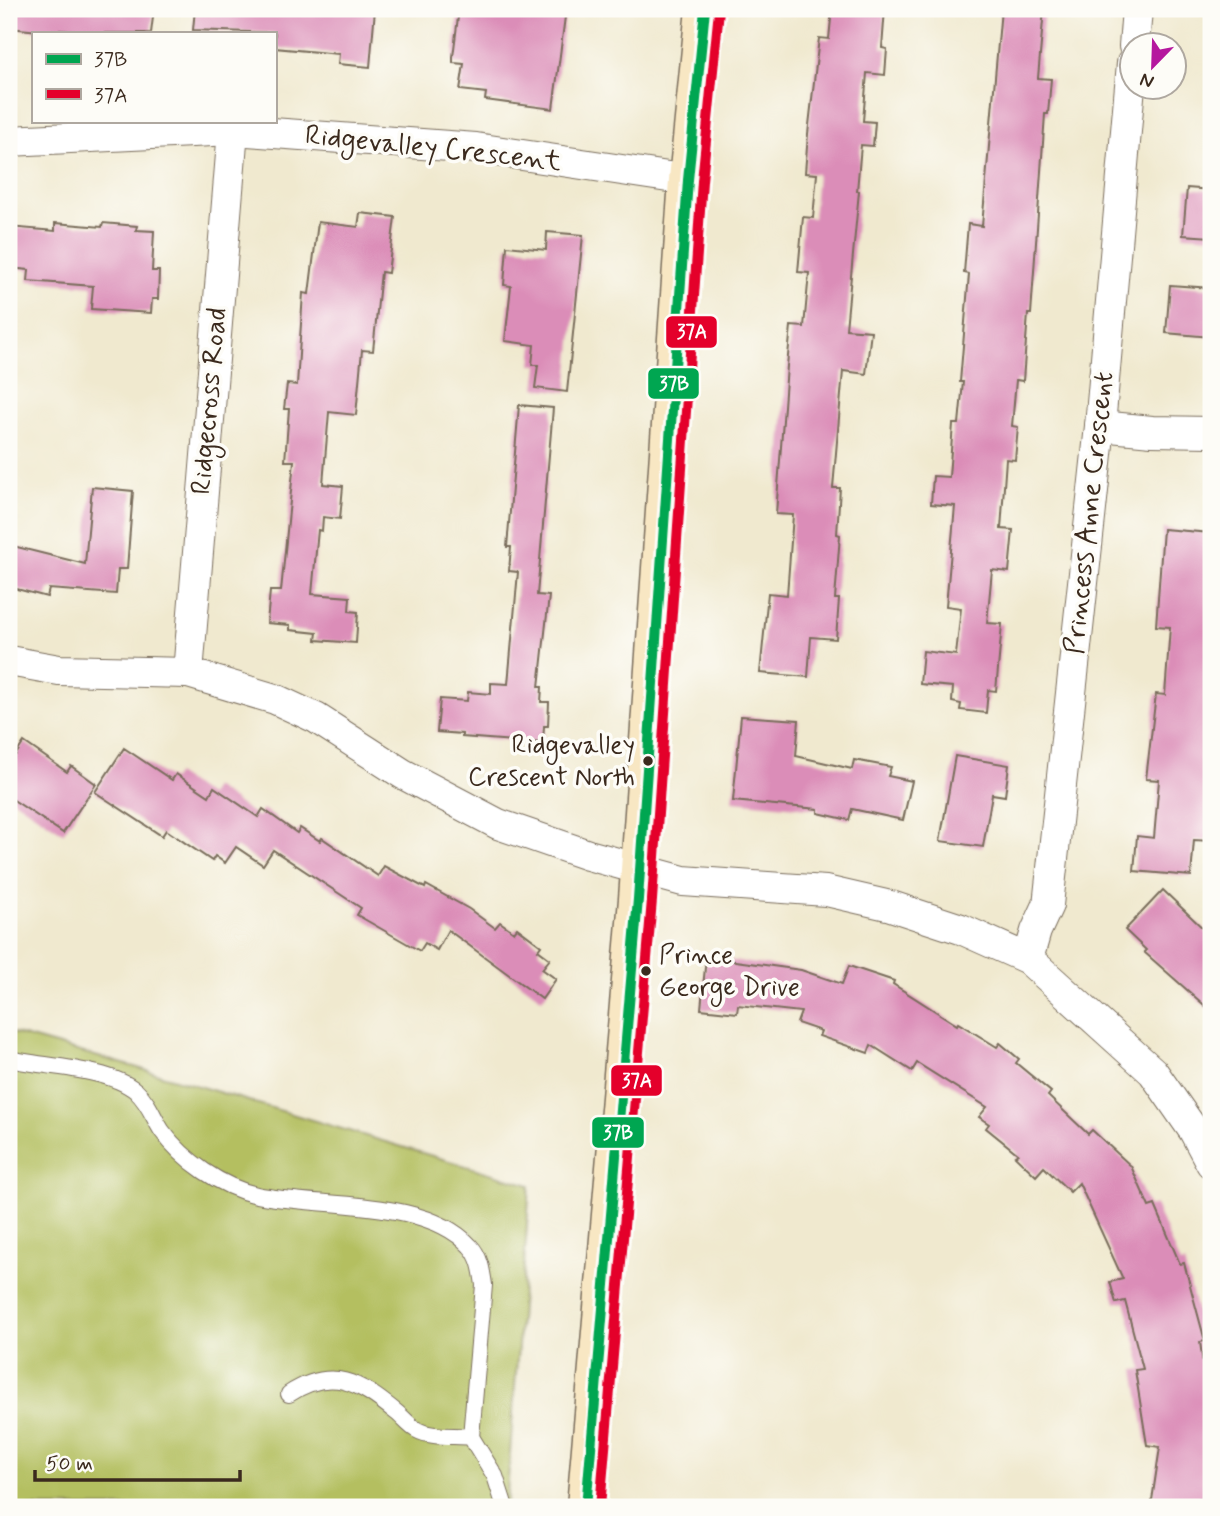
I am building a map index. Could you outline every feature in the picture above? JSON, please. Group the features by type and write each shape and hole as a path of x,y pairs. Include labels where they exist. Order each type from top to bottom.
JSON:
{"main road":[{"path":"586,1507 640,869 688,180 705,9"}],"street":[{"path":"1135,32 1137,9"},
{"name":"Princess Anne Crescent","path":"1028,959 1036,931 1048,905 1100,426 1129,102"},
{"name":"Ridgevalley Crescent","path":"9,141 233,130 475,148 688,180"},
{"name":"Ridgecross Road","path":"188,673 233,130"},
{"path":"1100,426 1152,431 1211,432"},
{"path":"9,661 88,672 188,673 275,699 316,718 403,774 498,824 593,857 691,882 839,894 891,906 961,929 1028,959 1153,1072 1194,1131 1211,1163"}],"lane":[{"path":"9,1059 117,1080 135,1091 150,1106 155,1119 175,1147 193,1163 231,1185 256,1195 337,1203 427,1218 452,1229 472,1247 481,1266 484,1285 471,1437 495,1476 505,1507"},
{"path":"289,1394 306,1383 320,1379 342,1380 363,1388 383,1401 416,1430 471,1437"}],"green space":[{"path":"9,1032 530,1185 506,1507 9,1507"}],"building":[{"path":"9,9 154,9 151,32 50,32 9,28"},
{"path":"195,9 375,9 370,67 338,64 339,54 276,48 276,32 193,30"},
{"path":"459,9 566,9 553,109 485,100 486,93 460,90 464,64 453,63"},
{"path":"832,9 885,9 882,48 887,49 885,75 867,73 863,121 875,122 873,146 861,145 846,329 871,331 866,374 843,371 833,488 840,488 836,639 811,637 808,677 760,673 768,593 787,595 793,515 776,514 787,366 791,326 804,327 809,273 798,272 803,217 813,218 817,174 805,173 808,134 819,38 829,39"},
{"path":"1001,9 1044,9 1038,78 1051,79 1048,114 1045,114 1031,314 1028,314 1023,381 1016,380 1012,426 1018,427 1015,460 1006,459 1001,529 1013,530 1009,572 992,570 987,623 1002,624 996,691 988,690 986,713 960,710 961,704 952,702 953,687 920,684 923,651 956,655 961,608 946,606 955,506 931,504 933,476 949,477 953,424 959,424 969,274 964,273 968,224 982,226"},
{"path":"1187,188 1211,190 1211,237 1183,235"},
{"path":"360,213 395,217 388,273 381,272 373,351 362,350 356,415 329,412 323,484 343,486 340,519 323,517 322,531 318,530 312,594 350,597 349,611 358,612 356,643 316,640 317,633 290,630 290,625 267,623 270,591 281,591 294,461 285,461 289,409 284,409 287,384 297,385 303,293 309,294 318,222 358,227"},
{"path":"55,223 102,227 103,223 137,226 136,230 154,231 152,271 159,271 158,299 152,299 151,313 91,309 93,286 28,281 29,270 9,268 9,227 55,231"},
{"path":"547,232 583,235 567,392 535,388 538,365 532,365 534,345 505,341 511,286 504,285 507,246 546,250"},
{"path":"1170,285 1211,288 1211,337 1166,333"},
{"path":"519,405 553,408 537,595 549,596 539,687 542,687 541,702 549,702 548,726 544,726 543,743 462,737 462,734 437,732 440,699 467,701 468,692 491,694 491,683 508,684 518,572 509,571 511,547 507,547"},
{"path":"92,487 133,491 127,569 118,569 116,594 49,589 47,597 9,587 9,545 85,564"},
{"path":"1163,529 1211,533 1211,841 1194,840 1191,876 1134,871 1137,836 1154,838 1159,780 1146,779 1156,694 1165,695 1170,627 1156,626"},
{"path":"741,716 799,720 796,756 852,769 854,760 891,767 888,776 912,781 903,820 852,809 849,820 818,813 818,809 733,801"},
{"path":"24,742 67,772 71,766 96,784 63,833 9,797 9,765"},
{"path":"124,748 172,780 176,774 209,796 214,787 258,817 263,809 297,833 300,828 320,841 322,838 378,876 384,866 469,909 495,928 500,922 514,932 517,928 541,946 538,950 550,959 542,969 556,979 542,999 448,930 437,950 425,943 420,951 357,915 361,908 273,850 263,865 236,847 225,863 215,856 212,861 166,830 162,836 95,792"},
{"path":"955,756 1009,765 1005,796 992,794 983,847 940,841"},
{"path":"1163,890 1211,936 1211,1011 1144,952 1146,950 1125,930"},
{"path":"706,957 801,970 842,984 849,966 894,981 893,984 957,1025 958,1023 997,1047 1000,1043 1019,1059 1016,1063 1051,1092 1048,1096 1088,1134 1092,1130 1131,1166 1149,1207 1155,1205 1180,1264 1184,1263 1205,1341 1200,1342 1211,1422 1206,1468 1209,1469 1204,1500 1196,1499 1195,1507 1151,1507 1160,1447 1147,1445 1135,1370 1143,1369 1125,1301 1116,1303 1110,1282 1123,1279 1079,1183 1070,1192 1044,1167 1036,1176 1015,1156 1018,1154 986,1128 989,1124 979,1117 987,1107 917,1063 912,1071 871,1045 868,1053 819,1036 821,1031 797,1023 801,1012 738,1005 737,1013 701,1009"}],"transit line":[{"name":"37B","path":"586,1507 638,899 688,180 705,9"},
{"name":"37A","path":"600,1507 652,900 702,181 719,10"}],"place":[{"name":"Ridgevalley Crescent North","path":"648,761"},
{"name":"Prince George Drive","path":"646,971"}]}
